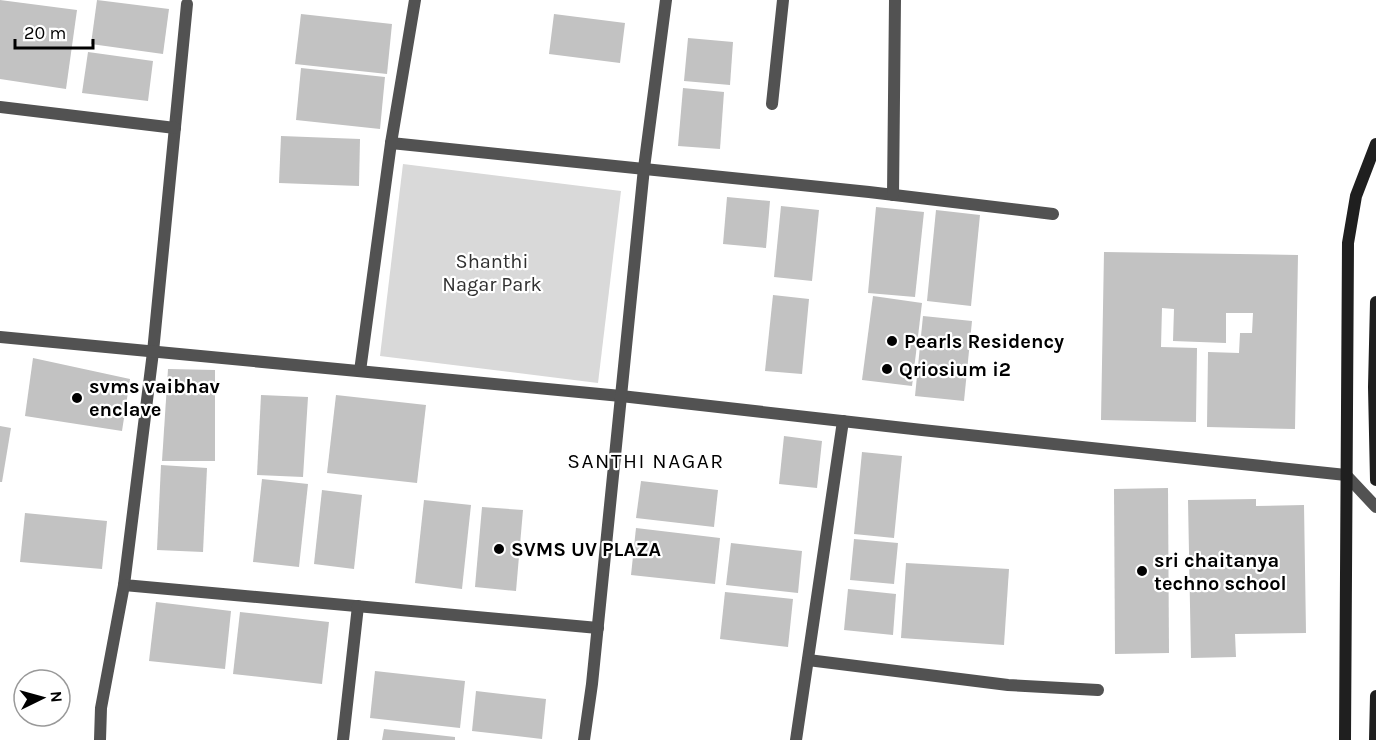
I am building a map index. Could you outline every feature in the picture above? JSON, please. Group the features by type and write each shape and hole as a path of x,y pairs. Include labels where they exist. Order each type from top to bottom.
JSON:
{"street":[{"path":"360,371 391,143 415,0"},
{"path":"584,740 598,628 644,168 666,0"},
{"path":"772,104 783,0"},
{"path":"893,195 895,0"},
{"path":"100,740 101,708 124,585 153,352 187,4"},
{"path":"0,107 175,128"},
{"path":"391,143 644,168 1053,214"},
{"path":"1345,740 1348,243 1356,196 1376,144"},
{"path":"1376,302 1376,480"},
{"path":"0,336 621,396 1346,475 1376,507"},
{"path":"796,740 843,421"},
{"path":"124,585 598,628"},
{"path":"343,740 358,606"},
{"path":"808,660 1008,685 1098,690"},
{"path":"1375,740 1376,696"}],"green space":[{"name":"Shanthi Nagar Park","path":"403,164 621,191 598,383 380,356"}],"building":[{"path":"0,0 77,10 66,89 0,79"},
{"path":"97,0 169,9 163,54 91,44"},
{"path":"301,14 392,24 387,74 295,64"},
{"path":"554,14 625,23 620,63 549,54"},
{"path":"688,38 733,42 730,85 684,81"},
{"path":"88,52 153,61 148,101 82,93"},
{"path":"301,68 385,77 380,129 296,120"},
{"path":"683,88 724,92 720,149 678,146"},
{"path":"281,136 360,139 359,186 279,183"},
{"path":"727,197 770,201 766,248 723,244"},
{"path":"781,206 819,210 812,281 774,277"},
{"path":"876,207 924,212 915,297 868,293"},
{"path":"936,210 980,215 971,306 927,301"},
{"path":"1104,252 1298,255 1295,429 1207,427 1208,352 1239,353 1240,333 1252,333 1253,313 1226,313 1226,343 1173,341 1174,309 1162,308 1161,347 1197,348 1196,422 1101,420"},
{"path":"773,295 809,299 802,374 765,371"},
{"name":"Pearls Residency","path":"873,296 922,303 912,386 862,380"},
{"path":"923,316 972,321 964,401 915,396"},
{"name":"svms vaibhav enclave","path":"33,358 130,379 122,431 25,416"},
{"path":"168,369 215,370 215,461 162,461"},
{"path":"261,395 308,397 303,477 257,475"},
{"path":"336,395 426,405 417,483 327,473"},
{"path":"0,426 11,428 2,482 0,482"},
{"path":"784,436 822,441 817,488 779,484"},
{"path":"862,452 902,456 894,538 854,534"},
{"path":"161,465 207,468 203,552 157,550"},
{"path":"262,479 308,484 299,567 253,562"},
{"path":"641,481 718,490 714,527 636,518"},
{"name":"sri chaitanya techno school","path":"1168,488 1169,653 1115,654 1114,489"},
{"path":"322,490 362,495 354,569 314,564"},
{"path":"1256,499 1256,506 1304,505 1306,633 1235,634 1236,657 1191,658 1188,500"},
{"path":"424,500 471,505 462,589 415,583"},
{"name":"SVMS UV PLAZA","path":"482,507 523,510 516,591 475,587"},
{"path":"25,513 107,521 102,569 20,562"},
{"path":"636,528 720,538 715,584 631,575"},
{"path":"854,539 898,543 894,584 850,580"},
{"path":"731,543 802,551 798,593 726,585"},
{"path":"906,563 1009,569 1004,645 901,638"},
{"path":"848,589 896,594 893,635 844,630"},
{"path":"725,592 793,599 788,647 720,639"},
{"path":"156,602 231,611 225,669 149,661"},
{"path":"240,612 329,622 322,684 233,674"},
{"path":"375,671 465,681 460,728 370,718"},
{"path":"476,691 546,699 542,739 472,731"},
{"path":"384,729 455,737 455,740 382,740"}],"place":[{"name":"Pearls Residency","path":"892,341"},
{"name":"Qriosium i2","path":"887,369"},
{"name":"svms vaibhav enclave","path":"77,398"},
{"name":"SVMS UV PLAZA","path":"499,549"},
{"name":"sri chaitanya techno school","path":"1142,571"}],"district":[{"name":"SANTHI NAGAR","path":"646,461"}]}
